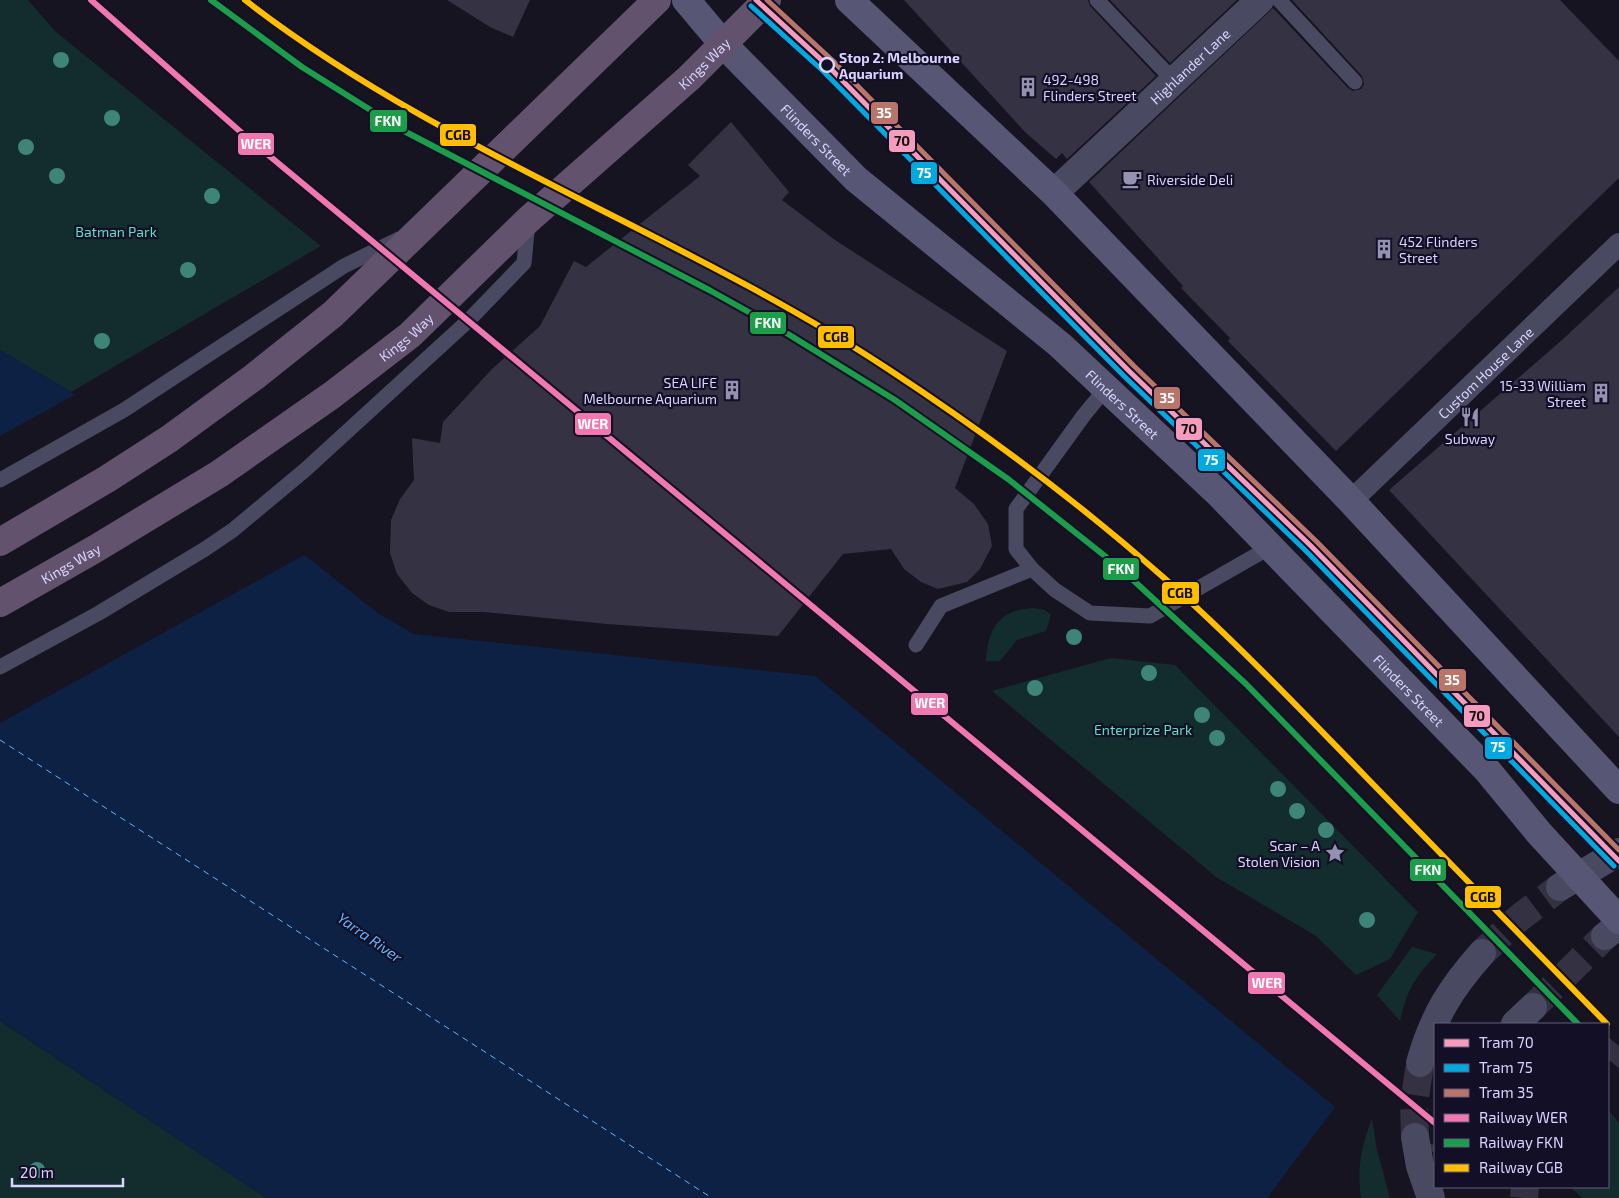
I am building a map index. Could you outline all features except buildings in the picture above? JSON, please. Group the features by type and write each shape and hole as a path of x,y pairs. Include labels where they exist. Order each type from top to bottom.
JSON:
{"highway":[{"path":"0,542 169,439 333,314 657,0"},
{"name":"Kings Way","path":"0,603 95,549 219,474 332,395 410,335 528,220 689,78 764,3"}],"main road":[{"name":"Flinders Street","path":"686,0 723,44 856,178 1060,345 1108,387 1272,546 1487,770 1539,833 1570,882 1614,927"},
{"path":"849,0 1054,193 1351,501 1619,790"}],"street":[{"name":"Highlander Lane","path":"1054,193 1175,82 1260,0"},
{"name":"Custom House Lane","path":"1351,501 1619,244"},
{"path":"1570,882 1619,852"},
{"path":"1420,1063 1432,1026 1441,1006 1462,976 1482,953"},
{"path":"1424,1145 1429,1192"}],"lane":[{"path":"1097,0 1175,82"},
{"path":"1280,0 1355,82"},
{"path":"0,667 98,613 205,549 266,503 358,424 524,264 528,220"},
{"path":"0,480 124,410 344,266 423,228"},
{"path":"1108,387 1084,415 1016,509 1016,549 1032,569 1055,590 1090,613 1150,616 1272,546"},
{"path":"916,645 941,606 1032,569"}],"green space":[{"name":"Batman Park","path":"0,0 28,0 56,32 321,246 71,392 0,350"},
{"path":"1033,608 1045,610 1051,615 1046,631 1017,640 1000,661 986,661 989,639 998,623 1012,612"},
{"name":"Enterprize Park","path":"1111,658 1175,665 1418,912 1390,959 1356,975 1316,936 1216,877 992,691"},
{"path":"1412,947 1437,954 1413,984 1400,1021 1377,995"},
{"path":"0,1021 266,1198 0,1198"},
{"path":"1609,1111 1619,1123 1619,1198 1583,1198 1571,1188 1609,1188"},
{"path":"1372,1118 1377,1150 1390,1198 1361,1198 1359,1176 1361,1157"}],"water":[{"name":"Yarra River","path":"0,350 71,392 307,557 379,614 414,634 815,676 1335,1107 1267,1198 266,1198 0,1021"}],"pier":[{"path":"78,393 306,554 0,723 0,436"}],"ferry route":[{"path":"0,740 712,1198"}],"tunnel":[{"path":"1482,953 1519,918 1560,887"},
{"path":"1533,1007 1605,936"},
{"path":"1609,1058 1619,1046"},
{"path":"1415,1137 1414,1104 1420,1063"},
{"path":"1524,1198 1525,1188"}],"tram line":[{"name":"70","path":"756,0 827,65 1129,371 1311,546 1619,861"},
{"name":"35","path":"767,0 832,60 1134,366 1316,541 1619,850"},
{"name":"75","path":"751,6 822,70 1124,376 1306,551 1614,866"}],"rail line":[{"name":"WER","path":"91,0 243,134 1434,1122"},
{"name":"FKN","path":"211,0 302,67 404,131 711,291 788,334 895,400 1008,479 1120,568 1246,684 1577,1023"},
{"name":"CGB","path":"245,0 320,54 399,103 480,148 728,275 809,320 888,369 995,442 1097,521 1163,577 1215,625 1291,700 1606,1023"}],"place":[{"name":"Stop 2: Melbourne Aquarium","path":"827,65"},
{"name":"492-498 Flinders Street","path":"1028,87"},
{"name":"Riverside Deli","path":"1132,179"},
{"name":"452 Flinders Street","path":"1384,249"},
{"name":"SEA LIFE Melbourne Aquarium","path":"732,390"},
{"name":"15-33 William Street","path":"1601,393"},
{"name":"Subway","path":"1470,417"},
{"name":"Scar – A Stolen Vision","path":"1335,853"}]}
